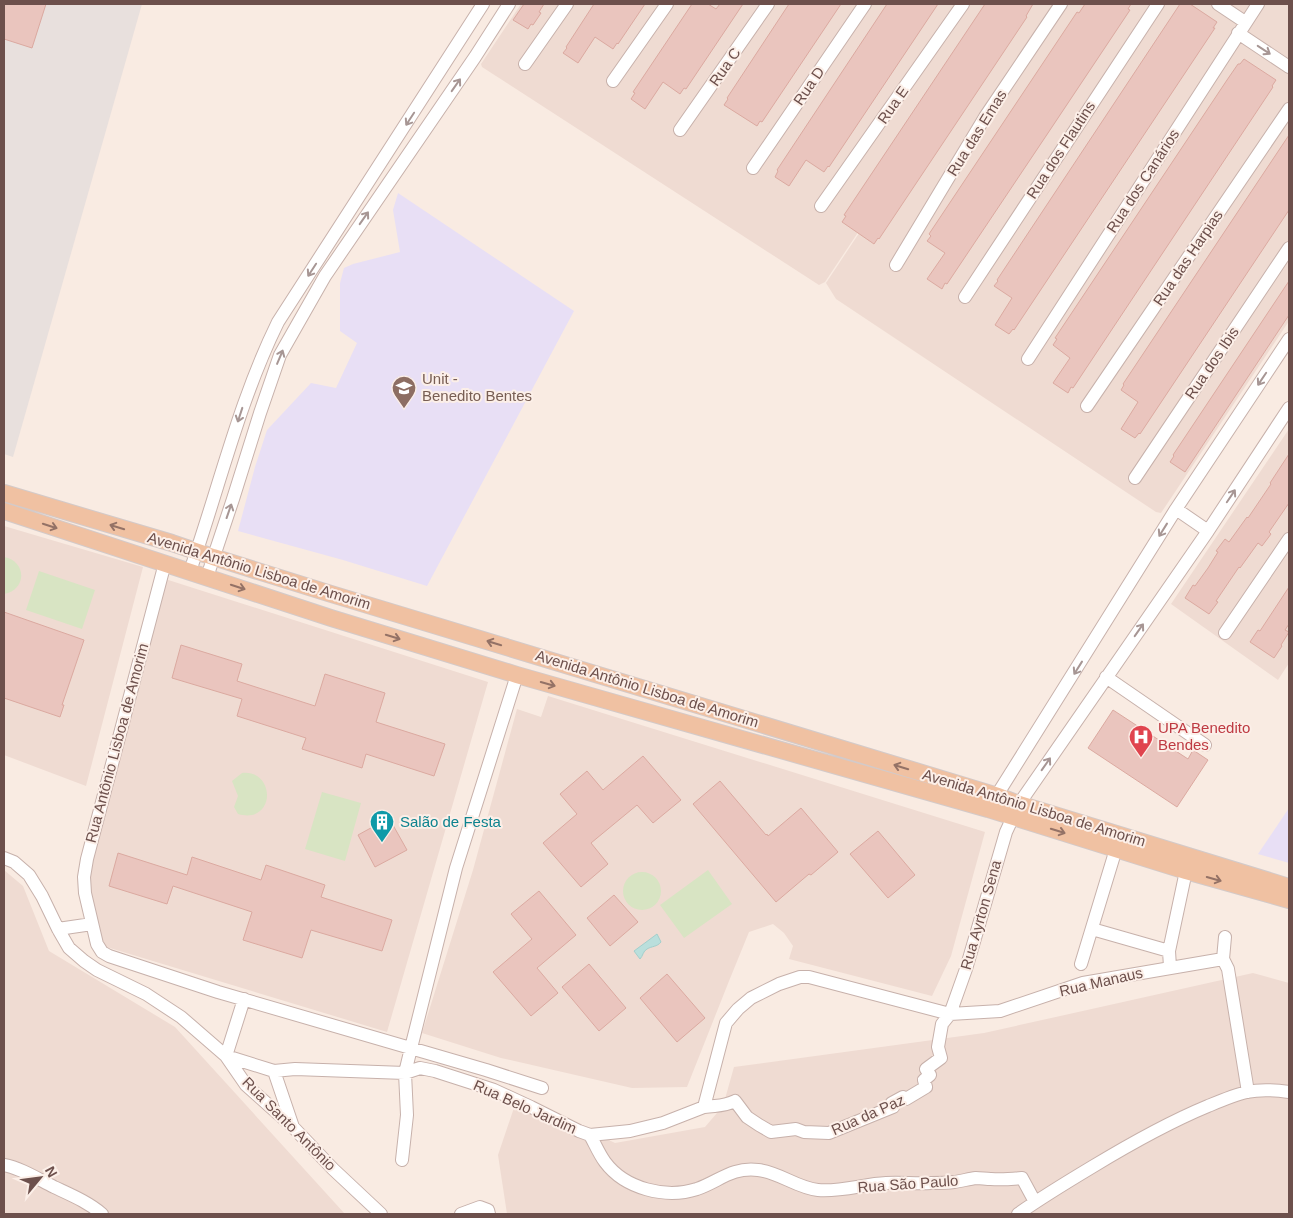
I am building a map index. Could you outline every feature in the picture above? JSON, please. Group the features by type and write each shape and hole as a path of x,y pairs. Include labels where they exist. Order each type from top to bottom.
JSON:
{"main road":[{"name":"Avenida Antônio Lisboa de Amorim","path":"4,492 213,558 998,796 1015,810 1116,849 1289,900"},
{"name":"Avenida Antônio Lisboa de Amorim","path":"4,511 331,618 517,675 988,809 1015,810 1289,887"}],"street":[{"path":"190,571 242,408 278,322 483,4"},
{"path":"207,577 280,355 340,253 475,57 509,4"},
{"path":"525,64 567,4"},
{"path":"614,81 666,4"},
{"name":"Rua C","path":"680,130 768,4"},
{"name":"Rua D","path":"753,168 865,4"},
{"name":"Rua E","path":"822,206 963,4"},
{"name":"Rua das Emas","path":"896,265 985,117 1061,4"},
{"name":"Rua dos Flautins","path":"965,297 1158,4"},
{"path":"1218,4 1246,22"},
{"name":"Rua dos Canários","path":"1028,359 1258,4"},
{"path":"1238,33 1289,67"},
{"name":"Rua das Harpias","path":"1087,406 1289,109"},
{"path":"329,244 340,253"},
{"name":"Rua dos Ibis","path":"1135,478 1289,248"},
{"path":"988,809 998,796 1176,509 1289,339"},
{"name":"Rua Ayrton Sena","path":"950,1014 966,969 1006,832 1015,810 1208,531 1289,408"},
{"path":"1176,509 1208,531"},
{"path":"1225,633 1289,539"},
{"name":"Rua Antônio Lisboa de Amorim","path":"92,924 85,893 86,858 165,563"},
{"path":"402,1160 407,1115 405,1073 456,868 517,675"},
{"path":"1106,677 1205,745"},
{"path":"1081,964 1116,849"},
{"name":"Rua Santo Antônio","path":"4,858 14,862 30,875 69,948 84,962 146,994 181,1017 226,1056 246,1085 293,1127 381,1214"},
{"path":"1170,967 1169,951 1186,871"},
{"path":"58,929 92,924"},
{"name":"Rua Belo Jardim","path":"92,924 96,944 102,952 109,956 218,992 542,1088"},
{"path":"1092,929 1169,951"},
{"path":"1225,937 1223,959 1228,969 1248,1092"},
{"name":"Rua Manaus","path":"950,1014 1000,1010 1083,983 1223,959"},
{"path":"704,1107 726,1023 751,998 779,984 800,977 809,977 950,1014"},
{"path":"226,1056 244,999"},
{"name":"Rua da Paz","path":"704,1107 716,1105 724,1107 735,1101 747,1117 771,1132 796,1129 804,1132 829,1133 893,1106 892,1103 903,1098 906,1099 926,1087 924,1080 930,1075 926,1070 941,1058 938,1047 942,1024 950,1014"},
{"name":"Rua Belo Jardim","path":"226,1056 274,1071 295,1069 405,1073 420,1068 435,1071 494,1090 531,1106 579,1132 590,1135 630,1131 663,1123 704,1107"},
{"path":"274,1071 293,1127"},
{"path":"1018,1214 1141,1138 1181,1117 1248,1092 1270,1089 1289,1092"},
{"name":"Rua São Paulo","path":"590,1135 605,1162 620,1177 654,1191 678,1193 698,1188 743,1169 760,1170 798,1185 818,1190 836,1190 872,1184 902,1182 928,1183 953,1182 976,1178 1022,1178 1035,1202"},
{"path":"4,1165 40,1179 87,1203 102,1214"},
{"path":"461,1214 484,1210"}],"shaded area":[{"path":"4,4 142,4 13,457 4,454"},
{"path":"521,4 1010,4 825,282 819,285 482,67 481,64"},
{"path":"1011,4 1289,4 1289,321 1161,513 1156,512 836,299 826,283"},
{"name":"Unit - Benedito Bentes","path":"398,193 574,311 427,586 238,531 267,430 311,383 336,388 357,343 340,331 340,283 344,268 400,252 393,210"},
{"path":"1289,429 1289,663 1278,680 1171,604"},
{"path":"4,526 143,567 86,786 4,755"},
{"path":"162,578 488,682 387,1032 100,945 83,872"},
{"path":"548,696 985,832 951,956 932,996 789,959 793,946 784,933 773,924 749,932 687,1087 632,1088 501,1058 422,1033 473,870 517,709 541,717"},
{"path":"1289,808 1289,863 1258,854"},
{"path":"4,870 23,886 49,951 175,1027 345,1214 4,1214"},
{"path":"1253,973 1289,983 1289,1214 507,1214 498,1155 518,1096 615,1143 705,1127 723,1106 734,1067 984,1033"}],"green space":[{"path":"4,557 17,564 21,576 17,587 4,594"},
{"path":"39,571 95,590 82,629 26,610"},
{"path":"242,773 253,774 261,779 266,787 265,805 259,812 250,815 238,814 234,807 238,796 232,781"},
{"path":"322,792 361,803 345,861 305,849"},
{"path":"708,870 732,904 684,938 660,905"},
{"path":"642,872 655,878 661,891 655,904 642,910 629,904 623,891 629,878"}],"water":[{"path":"657,934 661,942 646,950 640,959 634,951"}],"building":[{"path":"4,4 46,4 32,48 4,39"},
{"path":"524,4 544,4 539,12 541,13 528,29 513,20"},
{"path":"594,4 645,4 613,49 595,37 578,63 563,53"},
{"path":"692,4 708,4 716,9 720,4 743,4 686,89 684,88 680,94 663,82 645,109 631,99 635,93 633,92"},
{"path":"789,4 841,4 762,122 760,121 757,126 724,105"},
{"path":"887,4 938,4 829,167 824,172 806,160 789,186 775,177 777,170"},
{"path":"985,4 1033,4 1027,17 874,244 842,222 846,216 844,215"},
{"path":"1085,4 1131,4 1128,9 1130,10 942,289 927,279 945,253 927,241 931,236 929,234 1077,12 1079,13"},
{"path":"1180,4 1190,4 1217,22 1213,28 1215,28 1014,330 1009,334 995,325 1012,298 994,286 997,280"},
{"path":"1244,59 1276,80 1273,87 1068,393 1053,383 1070,358 1053,345 1057,339 1055,338 1227,80 1238,64"},
{"path":"1289,135 1289,210 1140,434 1135,438 1121,429 1138,402 1121,390 1123,384"},
{"path":"1289,281 1289,315 1185,472 1170,462 1173,455"},
{"path":"1289,454 1289,503 1269,532 1271,534 1262,546 1258,543 1239,567 1209,614 1185,598 1193,585 1195,586 1208,568 1218,552 1216,551 1225,539 1229,542 1248,518"},
{"path":"1289,587 1289,624 1285,630 1289,632 1274,658 1250,642 1258,630 1260,631"},
{"path":"4,612 84,640 62,705 64,705 60,717 4,698"},
{"path":"181,645 242,664 237,681 315,706 325,674 385,693 376,722 445,744 434,776 366,754 362,768 302,749 306,738 237,716 242,699 172,678"},
{"path":"1113,710 1188,759 1193,750 1208,760 1177,807 1088,748"},
{"path":"643,756 681,800 653,823 637,805 591,843 608,864 581,887 543,843 577,814 560,794 587,771 603,790"},
{"path":"720,781 766,835 768,836 801,808 838,852 776,902 693,804"},
{"name":"Salão de Festa","path":"389,818 407,850 375,867 358,835"},
{"path":"878,831 915,875 888,898 850,854"},
{"path":"118,853 187,875 192,857 261,880 266,865 325,885 321,897 392,920 382,951 311,930 302,958 243,940 252,912 173,886 167,904 109,886"},
{"path":"539,891 576,935 537,968 558,993 531,1016 493,972 532,939 511,914"},
{"path":"614,895 638,922 610,946 587,918"},
{"path":"589,964 626,1008 599,1031 562,987"},
{"path":"667,974 705,1018 677,1042 640,998"}],"place":[{"name":"Unit - Benedito Bentes","path":"404,409"},
{"name":"UPA Benedito Bendes","path":"1141,758"},
{"name":"Salão de Festa","path":"382,843"}]}
